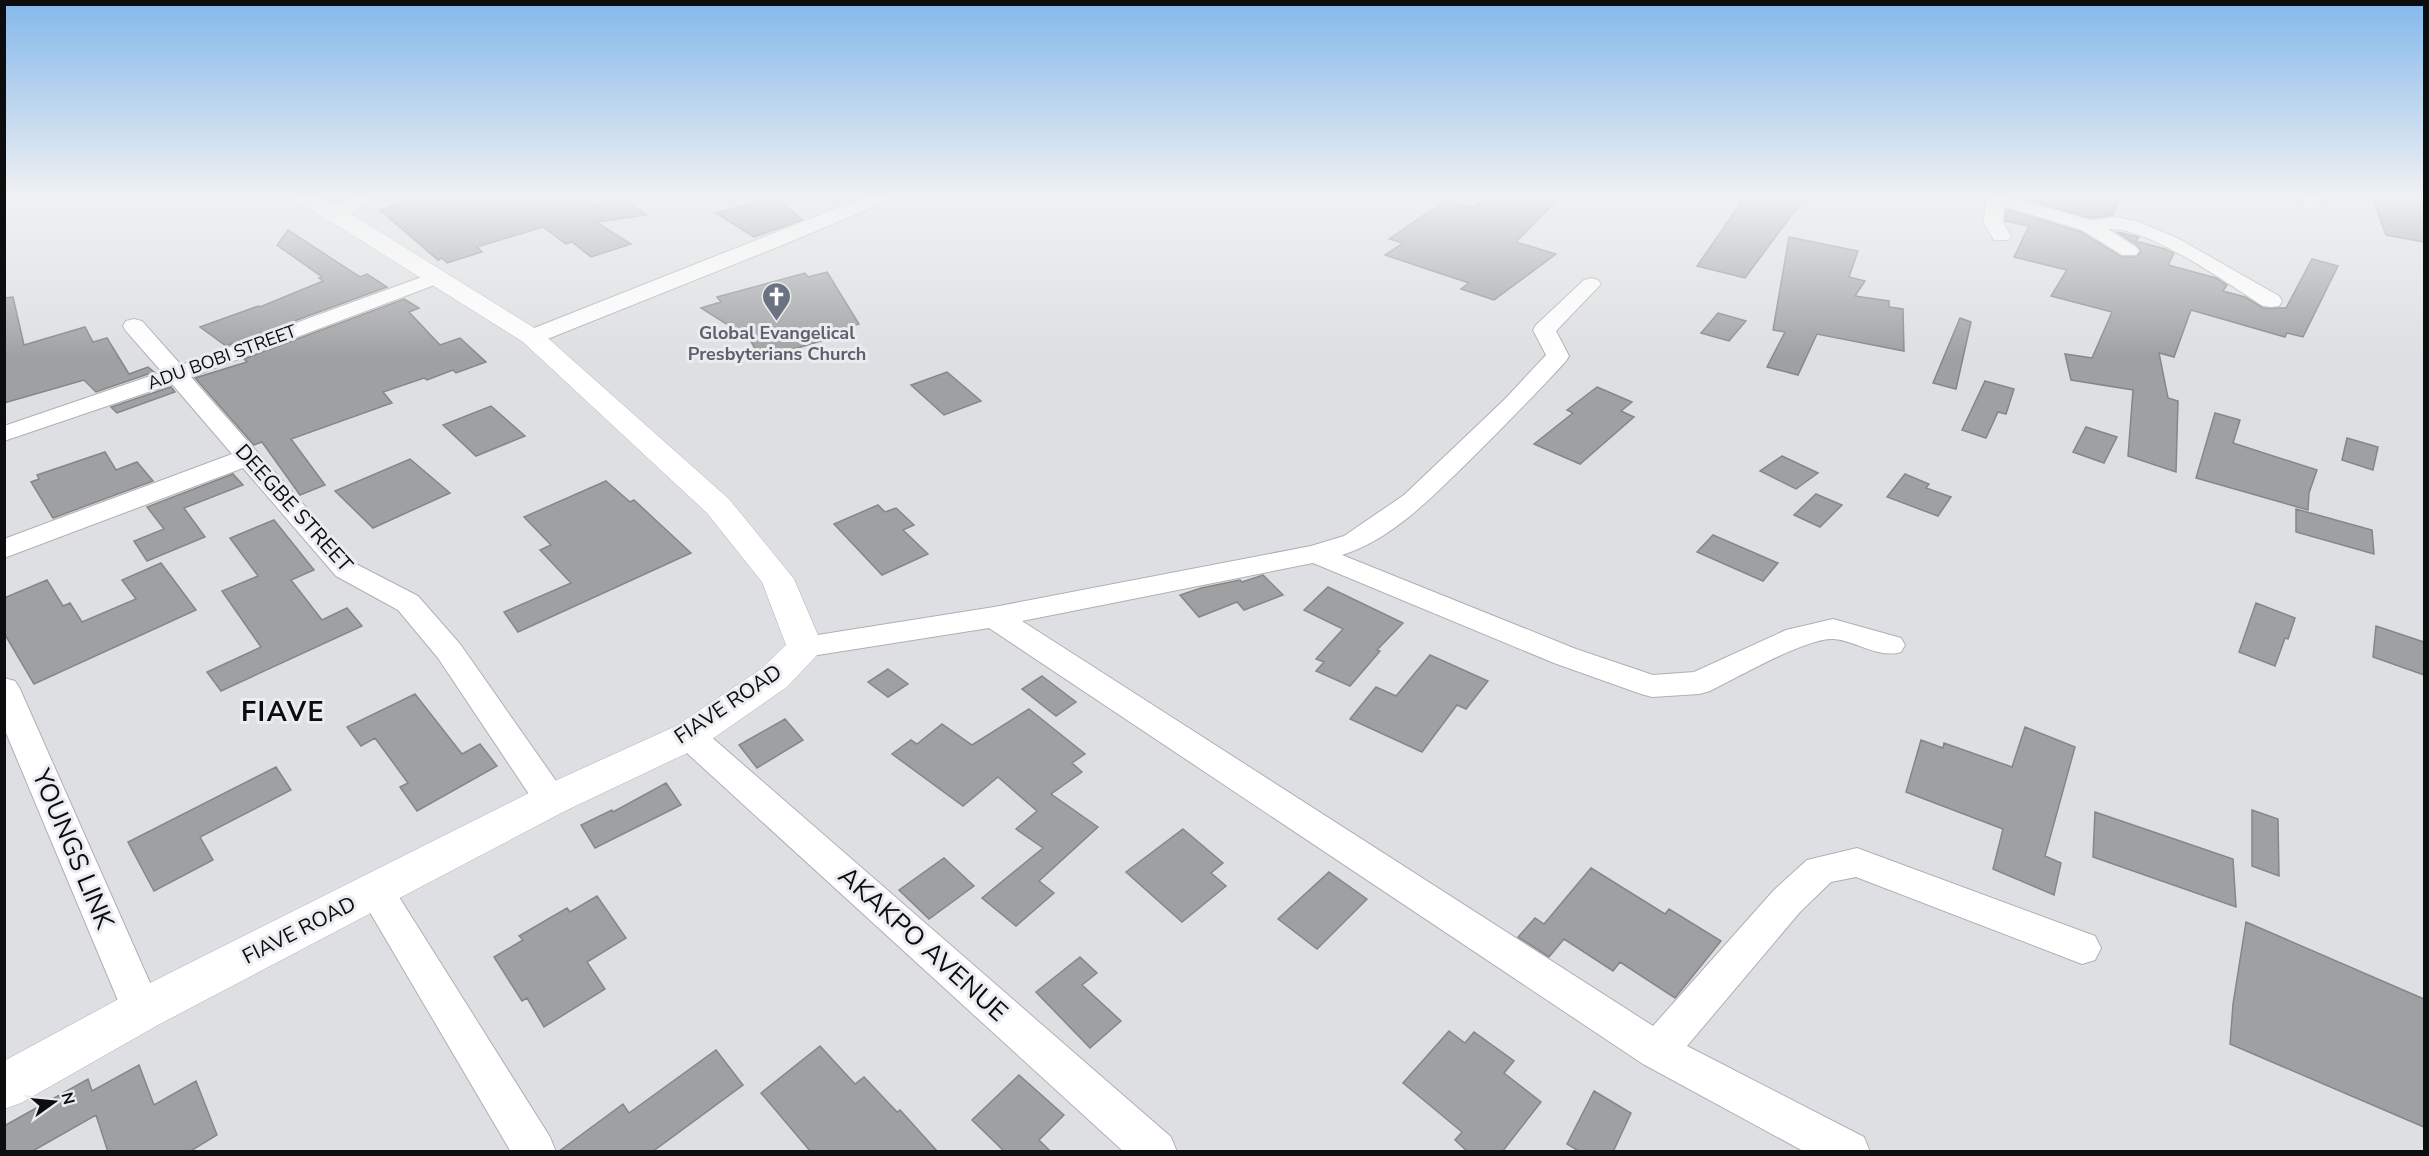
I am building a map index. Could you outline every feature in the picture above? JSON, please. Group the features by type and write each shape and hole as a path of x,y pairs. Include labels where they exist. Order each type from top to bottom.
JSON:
{"street":[{"path":"395,251 532,337 718,506 777,579 805,647 993,617 1315,554 1354,542 1413,501 1505,412 1558,356 1544,330 1591,284"},
{"path":"532,337 750,251"},
{"path":"2182,251 2271,301"},
{"name":"ADU BOBI STREET","path":"4,434 176,375 438,277"},
{"name":"DEEGBE STREET","path":"134,326 346,570 408,603 449,651 551,800"},
{"path":"4,549 248,457"},
{"path":"1315,554 1565,656 1652,686 1699,683 1797,637 1833,629 1890,645"},
{"path":"993,617 1657,1051 1849,1152"},
{"name":"FIAVE ROAD","path":"4,1087 142,1010 376,892 551,800 689,736 774,678 805,647"},
{"name":"YOUNGS LINK","path":"4,689 142,1010"},
{"name":"AKAKPO AVENUE","path":"689,736 1156,1152"},
{"path":"1657,1051 1787,901 1820,870 1857,862 2082,948"},
{"path":"376,892 535,1152"}],"building":[{"path":"285,251 320,251 360,277 367,274 387,287 226,346 200,327 260,307 323,281 319,278 322,277"},
{"path":"427,251 482,252 447,263 442,258 438,260"},
{"path":"583,251 610,251 591,257"},
{"path":"1391,251 1546,251 1556,254 1494,300 1461,289 1469,283 1385,255"},
{"path":"1707,251 1765,251 1745,278 1697,266"},
{"path":"1787,251 1858,251 1849,277 1865,281 1855,296 1889,301 1889,307 1903,309 1904,351 1817,334 1798,375 1767,367 1785,332 1773,330"},
{"path":"2017,251 2112,251 2122,257 2136,257 2141,251 2169,251 2174,253 2168,265 2216,278 2227,285 2223,291 2245,297 2263,308 2286,308 2312,259 2338,266 2303,337 2287,333 2285,337 2191,310 2174,357 2159,353 2168,398 2178,401 2176,472 2128,456 2133,390 2071,380 2065,354 2092,358 2112,312 2051,296 2067,270 2014,257"},
{"path":"827,272 859,324 820,335 824,340 761,359 749,338 701,308 721,302 717,297 805,273 808,277"},
{"path":"13,297 24,345 85,327 93,342 107,338 129,374 148,367 154,372 96,392 84,380 4,403 4,298"},
{"path":"404,299 419,308 409,312 440,345 460,338 486,362 456,373 453,370 383,392 392,403 291,439 325,485 300,495 262,442 254,445 195,378 247,362 244,359"},
{"path":"1718,313 1746,321 1729,341 1701,333"},
{"path":"1960,318 1971,322 1956,389 1933,383"},
{"path":"947,372 981,401 944,415 911,385"},
{"path":"1985,381 2014,389 2006,414 1998,412 1986,438 1962,430"},
{"path":"171,387 175,392 117,413 111,407"},
{"path":"1597,387 1632,402 1621,411 1634,417 1580,464 1534,444 1573,413 1567,410"},
{"path":"491,406 525,436 476,456 443,425"},
{"path":"2215,413 2240,420 2233,443 2317,470 2309,493 2308,510 2196,478"},
{"path":"2086,427 2117,437 2104,463 2073,452"},
{"path":"2347,438 2378,447 2373,470 2342,460"},
{"path":"105,452 116,470 137,462 153,481 53,518 31,482 39,479 37,475"},
{"path":"1782,456 1818,473 1796,489 1760,471"},
{"path":"410,459 450,493 373,528 335,491"},
{"path":"233,474 243,485 184,508 205,537 147,561 134,541 164,529 147,507"},
{"path":"1905,474 1929,484 1926,488 1951,497 1938,516 1887,497"},
{"path":"606,481 630,502 634,500 691,553 518,632 504,612 571,583 540,550 551,545 524,517"},
{"path":"1816,494 1842,505 1820,527 1794,515"},
{"path":"878,505 885,512 896,508 914,525 903,530 928,554 882,575 834,524"},
{"path":"2296,509 2372,530 2374,554 2296,532"},
{"path":"274,520 314,570 291,580 322,620 347,608 362,626 221,691 207,672 261,647 222,591 258,576 230,538"},
{"path":"1713,535 1778,563 1763,581 1697,552"},
{"path":"161,563 196,610 34,684 4,633 4,598 47,580 63,606 70,603 82,622 136,599 122,580"},
{"path":"1263,575 1283,595 1244,610 1237,602 1199,617 1180,595 1201,588 1240,580 1242,582"},
{"path":"1328,587 1403,623 1377,650 1380,651 1350,686 1316,671 1324,662 1316,659 1343,629 1304,610"},
{"path":"2256,603 2295,618 2275,666 2239,652"},
{"path":"2376,626 2424,642 2424,675 2373,657"},
{"path":"1430,655 1488,681 1466,709 1457,705 1422,752 1350,719 1376,687 1396,696"},
{"path":"888,669 908,684 888,697 868,682"},
{"path":"1042,676 1076,702 1056,716 1022,689"},
{"path":"415,694 462,754 480,744 497,766 417,811 400,787 408,783 375,738 361,746 347,727"},
{"path":"1029,709 1085,754 1072,763 1082,772 1051,794 1098,827 1039,881 1054,893 1016,926 982,898 1043,848 1016,829 1037,811 998,777 963,806 892,754 911,740 917,744 942,724 972,745"},
{"path":"785,719 803,740 757,768 739,745"},
{"path":"2025,727 2075,747 2045,856 2061,863 2054,895 1993,869 2003,829 1906,792 1921,740 1943,748 1944,743 2012,767"},
{"path":"276,767 291,790 200,837 213,860 154,891 128,842"},
{"path":"666,783 681,805 595,848 581,825 612,810 613,812"},
{"path":"2252,810 2278,819 2279,876 2252,866"},
{"path":"2095,812 2233,859 2236,907 2093,857"},
{"path":"1183,829 1223,863 1211,873 1226,886 1182,922 1126,872"},
{"path":"944,858 974,886 929,919 899,890"},
{"path":"1591,868 1665,914 1669,909 1721,941 1675,998 1620,962 1613,971 1564,939 1549,957 1518,937 1535,918 1544,924"},
{"path":"1329,872 1367,899 1317,949 1278,919"},
{"path":"597,896 626,938 587,962 605,989 544,1027 527,998 522,1001 494,957 523,940 519,936 567,908 570,912"},
{"path":"2246,922 2424,999 2424,1127 2230,1044 2233,1004"},
{"path":"1080,957 1097,973 1082,985 1121,1021 1090,1048 1036,992"},
{"path":"1449,1031 1465,1043 1474,1032 1514,1061 1504,1073 1541,1102 1502,1152 1468,1152 1455,1140 1462,1132 1403,1083"},
{"path":"820,1046 855,1084 864,1077 897,1112 900,1110 938,1152 811,1152 761,1093"},
{"path":"716,1050 743,1085 652,1152 558,1152 623,1104 629,1113"},
{"path":"139,1065 154,1105 196,1081 217,1135 189,1152 108,1152 96,1115 31,1152 4,1152 4,1126 88,1079 92,1091"},
{"path":"1019,1075 1064,1115 1039,1140 1051,1152 1005,1152 972,1120"},
{"path":"1594,1091 1631,1113 1613,1152 1580,1152 1567,1144"}],"place":[{"name":"Global Evangelical Presbyterians Church","path":"777,322"}],"district":[{"name":"FIAVE","path":"283,712"}]}
